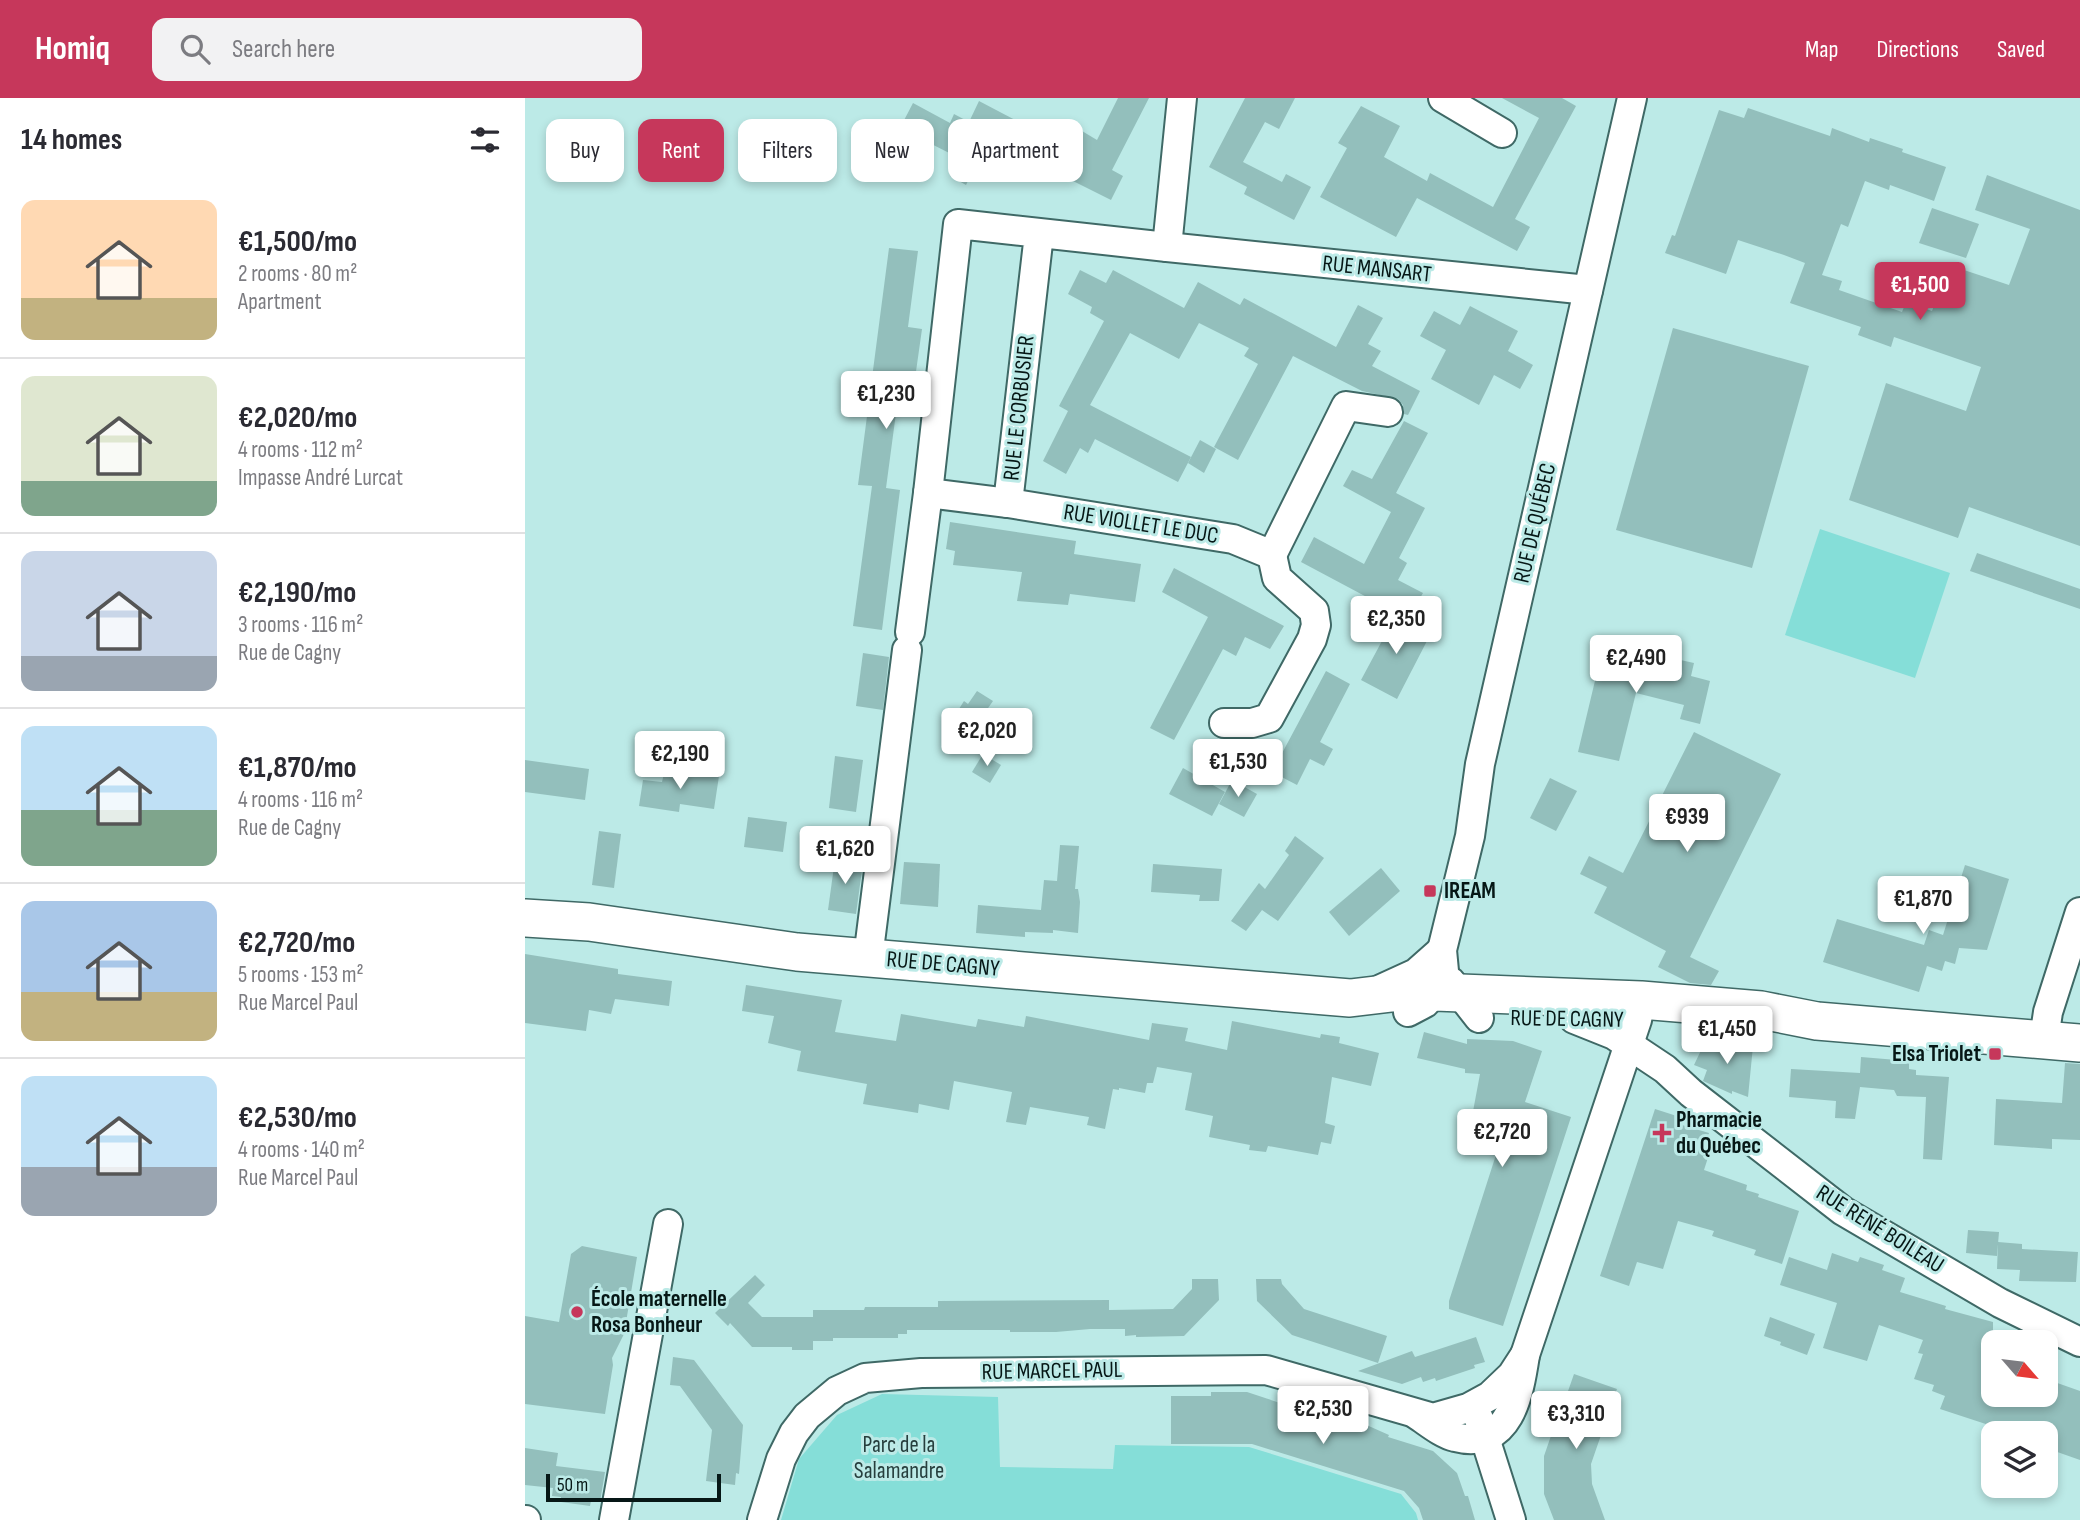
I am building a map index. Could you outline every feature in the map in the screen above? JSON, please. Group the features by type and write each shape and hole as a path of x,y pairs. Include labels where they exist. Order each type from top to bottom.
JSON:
{"main road":[{"name":"RUE DE CAGNY","path":"525,918 589,922 797,952 1336,997 1363,996 1391,1009 1444,989 1636,1021"},
{"name":"RUE DE CAGNY","path":"1444,989 1574,1019 1766,1025 1817,1021 2080,1042"}],"street":[{"path":"868,958 928,493 958,224 1167,247 1182,98"},
{"path":"1443,98 1501,133"},
{"name":"RUE DE QUÉBEC","path":"1444,989 1480,764 1632,98"},
{"name":"RUE LE CORBUSIER","path":"928,493 1008,503 1038,234"},
{"name":"RUE MANSART","path":"1167,247 1588,290"},
{"path":"1224,723 1252,723 1269,718 1312,639 1316,625 1314,611 1277,578 1272,555 1346,407 1388,412"},
{"name":"RUE VIOLLET LE DUC","path":"1008,503 1233,539 1272,555"},
{"path":"2044,1039 2048,1012 2080,912"},
{"path":"1363,996 1416,973 1444,989"},
{"name":"RUE RENÉ BOILEAU","path":"1636,1021 1665,1069 1691,1093 1843,1211 2000,1303 2080,1342"},
{"name":"RUE MARCEL PAUL","path":"1417,1415 1453,1437 1475,1439 1500,1429 1511,1413 1520,1388 1525,1355 1636,1021"},
{"path":"614,1520 668,1224"},
{"name":"RUE MARCEL PAUL","path":"762,1520 781,1459 794,1433 807,1416 837,1391 865,1378 921,1373 1266,1370 1433,1418 1474,1405 1490,1396 1512,1375 1525,1355"},
{"path":"1474,1405 1511,1520"}],"green space":[{"path":"1820,529 1950,573 1915,678 1785,635"},
{"name":"Parc de la Salamandre","path":"882,1394 998,1397 1000,1467 1113,1469 1115,1445 1249,1447 1401,1494 1416,1513 1418,1520 781,1520 799,1459 837,1415"}],"building":[{"path":"1118,98 1149,98 1112,170 1123,176 1111,200 1075,182 1083,182 1083,132 1097,140"},
{"path":"1245,98 1295,98 1279,129 1265,122 1243,162 1282,182 1286,174 1311,187 1294,220 1244,194 1247,187 1209,167"},
{"path":"1502,98 1562,98 1576,106 1515,219 1530,227 1517,251 1417,198 1396,237 1320,197 1347,148 1338,143 1361,106 1400,126 1384,157 1427,181 1430,173 1493,207 1539,118"},
{"path":"979,101 1013,119 970,119"},
{"path":"913,103 948,122 948,152 934,145 934,119 905,119"},
{"path":"1748,108 1830,136 1832,128 1869,142 1870,138 1946,167 1934,201 1890,185 1889,190 1865,181 1848,227 1841,224 1822,275 1842,281 1839,290 1902,312 1906,302 1932,311 1949,265 2009,285 2030,229 1975,210 1987,175 2080,210 2080,546 1969,507 1958,538 1849,500 1886,383 1966,411 1981,367 1894,337 1891,347 1858,335 1861,327 1790,303 1805,263 1784,255 1738,240 1726,274 1665,253 1672,235 1675,236 1719,110 1744,118"},
{"path":"1932,208 1979,224 1966,258 1919,243"},
{"path":"889,248 918,251 908,327 922,329 910,414 896,413 886,488 900,490 882,630 853,626 872,486 858,485"},
{"path":"1080,270 1106,283 1113,270 1184,308 1198,282 1240,305 1244,298 1336,347 1358,305 1383,318 1368,344 1381,351 1372,366 1420,391 1408,415 1404,414 1403,405 1398,399 1362,391 1293,356 1238,460 1214,447 1258,364 1244,356 1249,348 1199,323 1179,359 1130,333 1090,405 1191,457 1178,482 1095,439 1088,453 1080,448 1066,474 1043,461 1068,411 1059,406 1104,321 1090,313 1092,307 1068,294"},
{"path":"1470,306 1518,331 1508,351 1533,365 1520,389 1494,375 1479,405 1431,379 1446,350 1420,336 1434,311 1460,325"},
{"path":"1673,328 1809,366 1752,568 1616,530"},
{"path":"1404,421 1428,433 1396,493 1425,508 1399,558 1407,563 1398,580 1423,593 1408,619 1301,562 1314,537 1364,564 1391,512 1343,486 1352,470 1372,479"},
{"path":"1200,440 1216,449 1204,473 1188,463"},
{"path":"950,522 1076,541 1074,554 1141,564 1135,602 1070,594 1068,605 1017,601 1022,572 953,565 955,551 946,549"},
{"path":"1977,553 2080,589 2080,609 1970,571"},
{"path":"1174,568 1284,626 1270,649 1245,637 1236,656 1223,649 1174,740 1150,728 1208,617 1162,592"},
{"path":"1397,613 1428,629 1424,637 1428,639 1397,699 1361,680"},
{"path":"1604,643 1694,663 1691,676 1710,681 1700,724 1680,719 1684,705 1636,693 1619,761 1578,752"},
{"path":"863,653 889,657 883,710 856,706"},
{"path":"1326,671 1350,684 1320,742 1333,749 1324,766 1310,759 1297,785 1272,772"},
{"path":"977,691 993,701 986,711 1001,720 982,750 947,728 964,701 968,704"},
{"path":"1694,732 1781,774 1690,957 1719,971 1711,985 1690,983 1658,967 1666,951 1594,913 1607,887 1580,874 1589,856 1623,873"},
{"path":"983,754 1001,765 990,783 972,772"},
{"path":"835,756 863,760 856,812 829,808"},
{"path":"525,760 589,769 585,800 525,792"},
{"path":"1183,768 1225,792 1212,816 1169,794"},
{"path":"665,769 719,776 714,809 680,804 679,812 639,806 643,780 662,782"},
{"path":"1550,778 1577,791 1556,831 1530,818"},
{"path":"1232,780 1257,794 1244,817 1219,804"},
{"path":"748,817 787,822 783,852 744,847"},
{"path":"599,831 621,834 614,888 592,885"},
{"path":"1295,836 1324,858 1278,921 1262,910 1246,931 1231,921 1259,883 1265,889 1289,855 1285,851"},
{"path":"1060,845 1079,846 1075,889 1078,889 1080,902 1078,933 1053,930 1053,933 1025,932 1025,937 976,933 978,905 1041,910 1044,880 1057,881"},
{"path":"835,859 863,863 856,914 828,910"},
{"path":"904,862 940,864 938,907 900,904"},
{"path":"1153,864 1222,869 1219,901 1199,901 1200,895 1151,892"},
{"path":"1965,865 2009,879 1987,950 1959,948 1955,964 1945,961 1942,971 1927,966 1919,992 1823,962 1837,919 1924,945 1929,930 1943,935"},
{"path":"1381,868 1400,891 1349,936 1329,912"},
{"path":"525,954 618,969 618,974 672,981 669,1006 615,999 611,1014 589,1010 586,1031 525,1023"},
{"path":"746,985 842,1000 835,1032 896,1041 901,1014 976,1027 978,1019 1024,1027 1026,1016 1149,1040 1152,1023 1188,1028 1185,1041 1227,1050 1232,1021 1320,1038 1321,1034 1340,1037 1339,1043 1379,1053 1371,1086 1332,1077 1325,1123 1335,1126 1331,1144 1321,1142 1318,1155 1268,1146 1266,1152 1249,1150 1250,1145 1209,1137 1213,1116 1185,1110 1192,1073 1157,1067 1153,1083 1147,1083 1145,1093 1113,1089 1105,1129 1087,1125 1089,1117 1030,1107 1026,1125 1006,1122 1012,1092 954,1081 949,1110 919,1104 918,1113 863,1104 867,1084 797,1071 801,1051 768,1043 774,1016 742,1011"},
{"path":"1424,1032 1467,1044 1467,1039 1513,1041 1542,1051 1525,1102 1571,1117 1503,1326 1449,1309 1449,1301 1503,1133 1471,1122 1480,1074 1465,1073 1465,1069 1417,1058"},
{"path":"1705,1042 1753,1046 1748,1097 1732,1091 1732,1094 1703,1081 1707,1070 1694,1065"},
{"path":"1861,1057 1909,1061 1909,1069 1916,1070 1916,1075 1949,1077 1942,1160 1923,1159 1926,1097 1897,1096 1894,1090 1860,1087 1855,1119 1835,1118 1836,1101 1789,1097 1791,1069 1860,1073"},
{"path":"2065,1063 2080,1064 2080,1140 2052,1139 2052,1149 1994,1145 1996,1099 2062,1103"},
{"path":"1655,1109 1683,1118 1682,1125 1709,1133 1707,1139 1713,1142 1704,1170 1747,1185 1746,1190 1759,1194 1758,1197 1799,1211 1782,1264 1754,1255 1756,1250 1712,1236 1714,1231 1678,1221 1663,1269 1637,1262 1629,1286 1600,1276"},
{"path":"1968,1230 1999,1232 1997,1256 1966,1253"},
{"path":"1998,1242 2022,1244 2022,1249 2078,1252 2076,1282 2019,1281 2020,1270 1997,1269"},
{"name":"École maternelle Rosa Bonheur","path":"582,1246 637,1257 624,1334 612,1358 605,1414 525,1404 525,1316 559,1322 571,1254"},
{"path":"1832,1253 1858,1262 1860,1257 1884,1265 1882,1270 1905,1278 1900,1292 1946,1306 1945,1309 1993,1322 1993,1330 1981,1330 1981,1407 2058,1407 2058,1383 2080,1391 2080,1460 2058,1452 2058,1421 1981,1422 1940,1409 1945,1396 1932,1391 1934,1385 1914,1379 1923,1354 1918,1353 1923,1340 1879,1325 1867,1361 1823,1348 1837,1303 1780,1285 1789,1257 1827,1270"},
{"path":"755,1275 765,1285 748,1303 762,1317 813,1317 813,1310 864,1310 865,1307 938,1307 938,1301 1109,1300 1109,1310 1173,1309 1192,1289 1192,1279 1218,1279 1219,1300 1184,1336 1125,1336 1125,1329 1056,1332 907,1330 907,1334 898,1334 898,1338 833,1338 833,1341 813,1341 813,1350 792,1350 792,1347 752,1347 730,1323 728,1326 715,1313"},
{"path":"1256,1279 1281,1279 1282,1284 1304,1309 1387,1336 1378,1363 1292,1335 1257,1301"},
{"path":"1770,1317 1815,1334 1807,1355 1764,1336"},
{"path":"1476,1337 1485,1362 1436,1381 1435,1378 1423,1382 1421,1377 1402,1384 1358,1371 1412,1351 1415,1357"},
{"path":"673,1357 694,1360 743,1425 739,1474 736,1473 735,1485 706,1481 712,1430 680,1386 670,1385"},
{"path":"1574,1374 1617,1389 1591,1464 1592,1484 1605,1520 1554,1520 1544,1494 1544,1456 1553,1430 1549,1429 1555,1412 1559,1413"},
{"path":"1211,1392 1247,1392 1280,1403 1281,1400 1301,1406 1302,1404 1322,1410 1321,1414 1361,1425 1362,1423 1389,1435 1388,1437 1433,1451 1457,1473 1475,1520 1423,1520 1419,1508 1404,1491 1252,1444 1171,1444 1171,1396 1211,1396"},
{"path":"525,1448 558,1453 556,1466 605,1472 600,1502 591,1501 590,1506 561,1502 561,1497 552,1496 553,1488 525,1485"}],"place":[{"name":"IREAM","path":"1430,891"},
{"name":"Elsa Triolet","path":"1995,1054"},
{"name":"Pharmacie du Québec","path":"1662,1133"},
{"name":"École maternelle Rosa Bonheur","path":"577,1312"}]}
